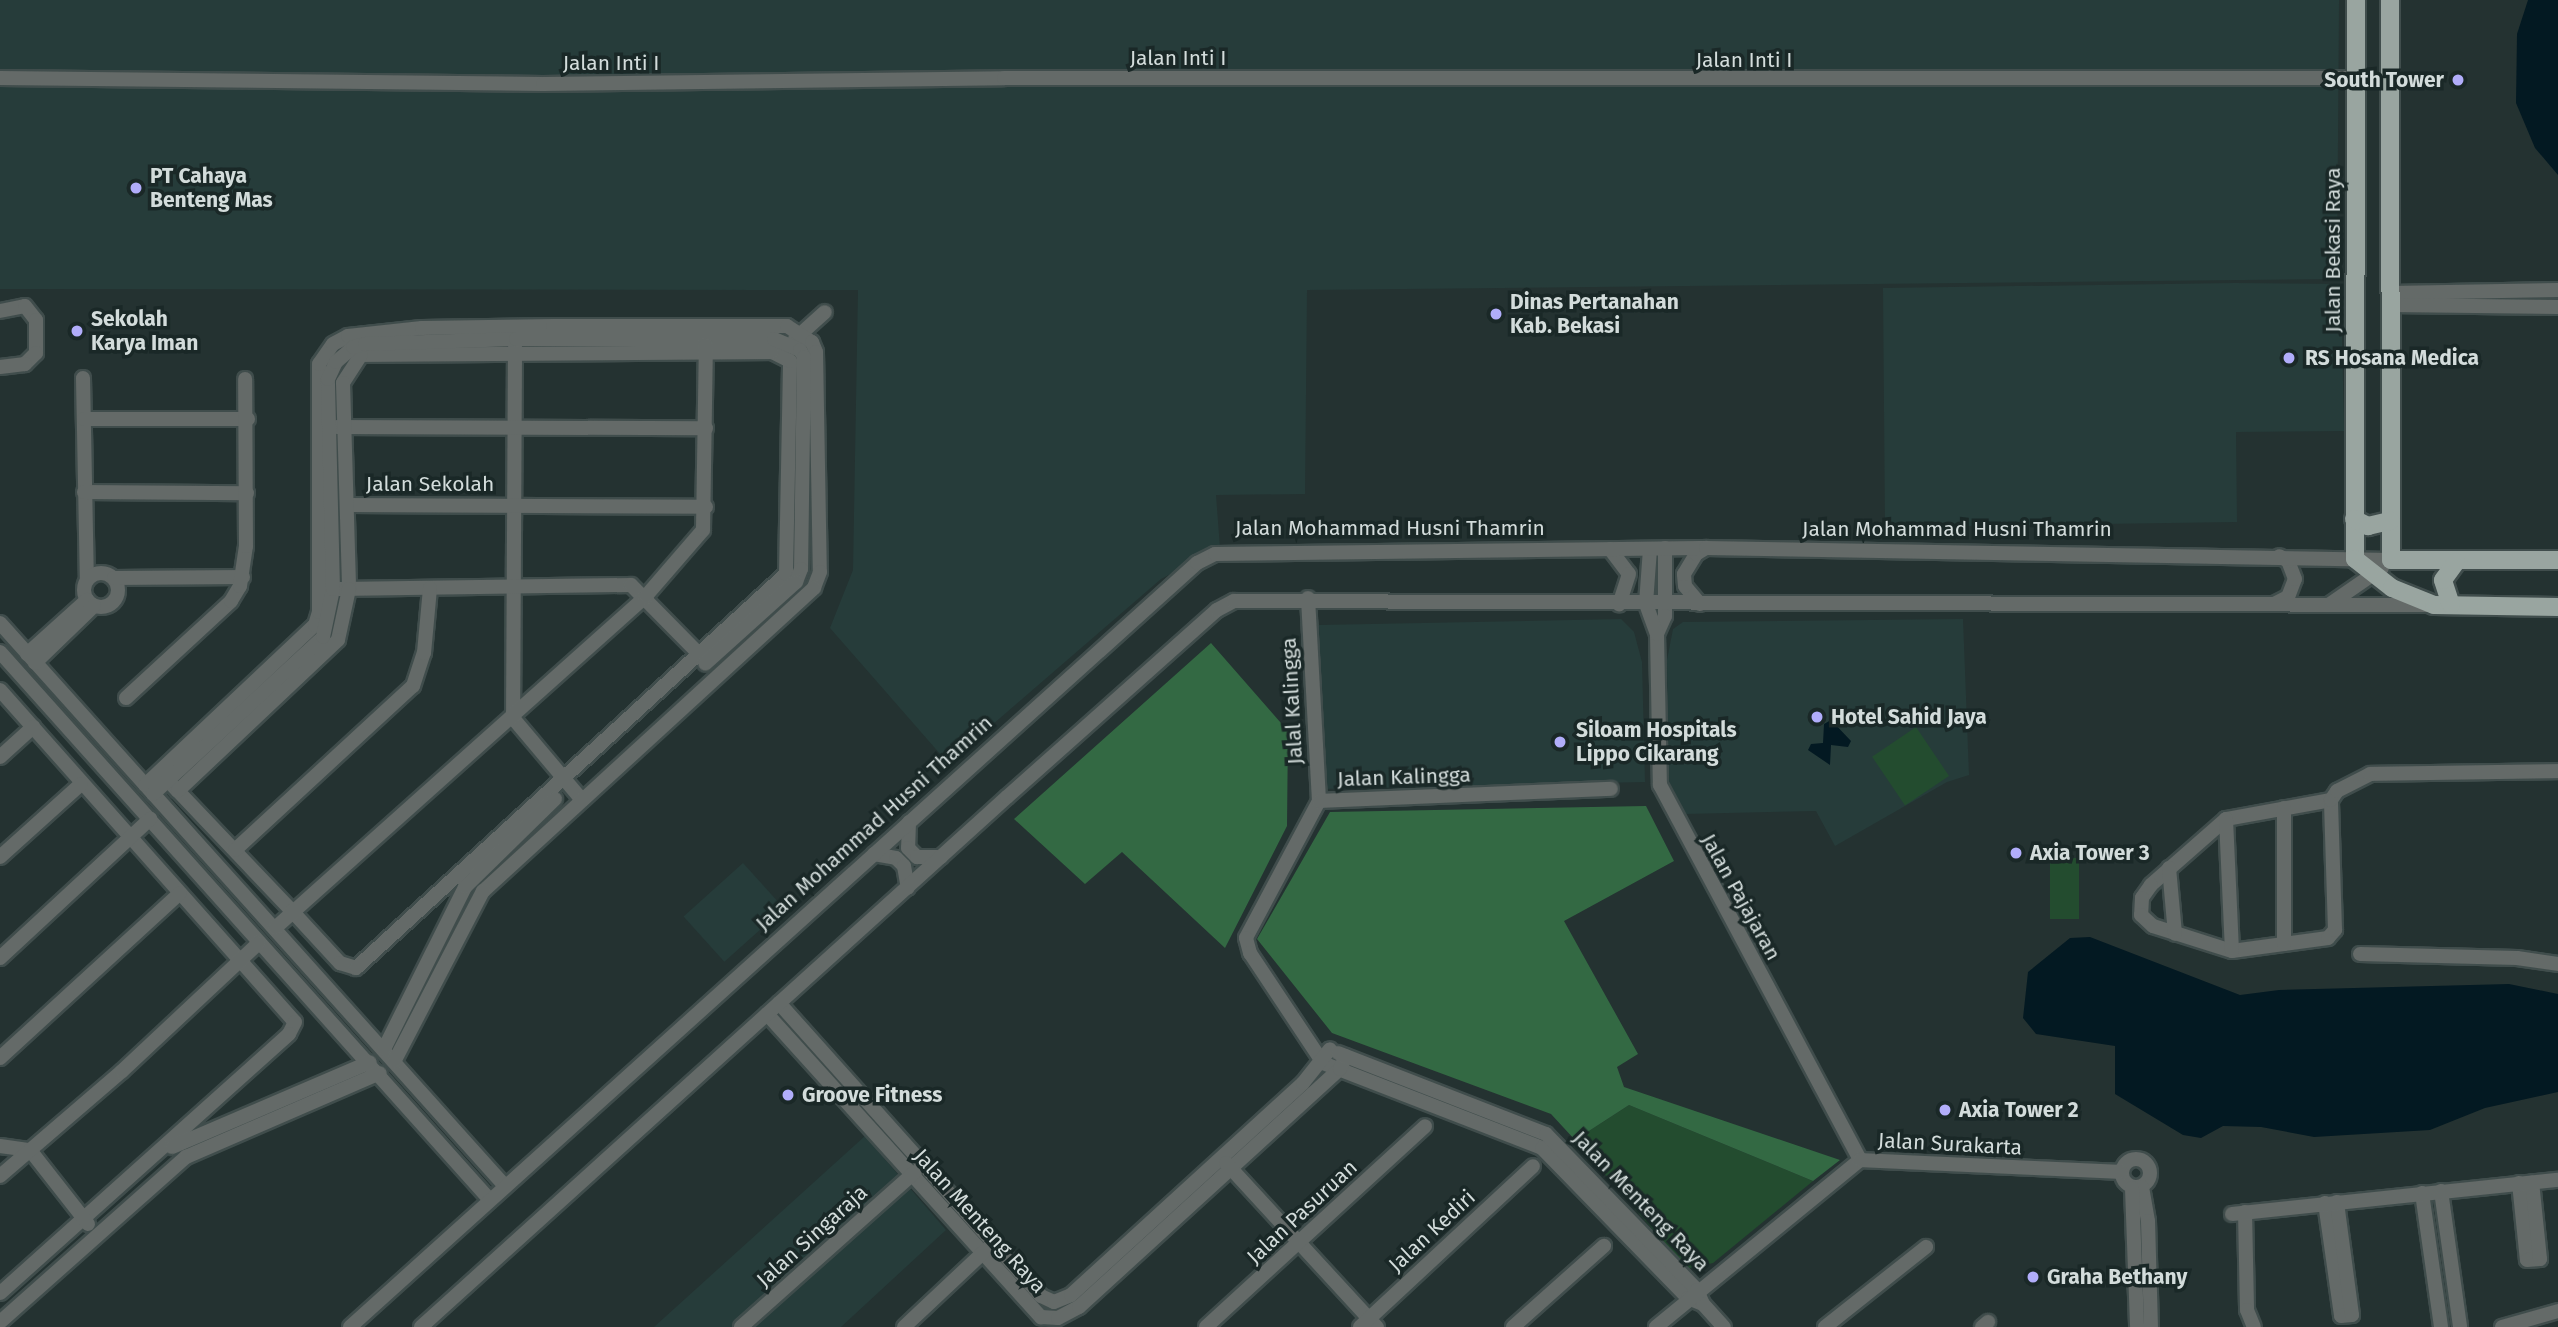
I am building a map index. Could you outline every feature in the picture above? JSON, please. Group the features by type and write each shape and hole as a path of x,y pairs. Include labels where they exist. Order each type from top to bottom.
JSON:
{"main road":[{"name":"Jalan Bekasi Raya","path":"2355,559 2356,0"},
{"path":"2390,0 2391,560"},
{"path":"2354,519 2376,526 2390,521"},
{"path":"2355,559 2392,588 2442,605 2558,607"},
{"name":"Jalan Mohammad Husni Thamrin","path":"2391,560 2558,560"},
{"path":"2442,605 2443,580 2456,562"}],"street":[{"name":"Jalan Inti I","path":"0,78 543,84 1004,78 2356,78"},
{"path":"2390,299 2558,290"},
{"path":"2390,299 2558,307"},
{"path":"0,310 25,306 36,320 36,353 26,364 0,367"},
{"path":"792,343 825,313"},
{"path":"149,790 168,781 300,668 323,637 326,464 319,365 333,344 348,336 600,334 787,327 792,343 804,357 801,569 796,582 704,659 466,877 356,968 340,963 168,781"},
{"path":"229,716 338,640 349,589 348,505 339,427 328,379 336,362 353,347 421,335 515,346 600,334 706,345"},
{"path":"326,464 339,427 343,383 361,355 515,346 792,343 816,352 820,572 814,588 483,891 395,1060"},
{"path":"275,928 513,718 646,596 703,530 706,507 706,345"},
{"path":"515,346 513,718 582,800"},
{"path":"83,378 87,580 91,603"},
{"path":"126,698 232,601 243,577 247,493 245,379"},
{"path":"84,419 247,419"},
{"path":"339,427 706,428"},
{"path":"84,492 247,493"},
{"name":"Jalan Sekolah","path":"348,505 706,507"},
{"name":"Jalan Pajajaran","path":"1657,634 1666,605 1665,548"},
{"path":"1700,604 1685,586 1684,574 1696,554 1706,548"},
{"name":"Jalan Mohammad Husni Thamrin","path":"350,1327 1197,563 1215,554 1706,548 2391,560"},
{"path":"1610,549 1619,555 1629,574 1619,604"},
{"name":"Jalan Pajajaran","path":"1650,549 1647,604 1657,634 1660,785 1666,803 1860,1160"},
{"path":"2270,604 2288,597 2295,579 2288,561 2279,556"},
{"path":"2330,605 2391,560"},
{"path":"87,580 100,572 114,578 243,577"},
{"path":"91,603 102,607 116,600 118,585 114,578"},
{"path":"325,588 631,585 646,596 720,674"},
{"path":"168,781 309,635 325,588"},
{"path":"235,850 413,686 425,653 430,588"},
{"path":"421,1327 1217,610 1247,598 1666,605 2442,605"},
{"name":"Jalal Kalingga","path":"1308,598 1319,801"},
{"path":"31,658 91,603"},
{"path":"0,623 395,1060 505,1186"},
{"path":"0,652 259,943 375,1067 490,1200"},
{"path":"0,690 81,784 293,1017 294,1026 161,1151 0,1293"},
{"path":"0,757 33,727"},
{"path":"82,744 96,731"},
{"path":"2331,800 2226,819 2151,885 2140,906 2147,922 2175,934 2232,951 2328,938 2334,930 2331,800 2337,791 2370,774 2558,771"},
{"path":"0,857 81,784"},
{"name":"Jalan Kalingga","path":"1323,1053 1250,953 1246,938 1319,801 1611,789"},
{"path":"2284,808 2284,944"},
{"path":"0,958 150,819"},
{"path":"2226,819 2232,951"},
{"path":"909,822 908,848 917,857 930,860 943,856"},
{"path":"874,853 896,858 904,866 908,888"},
{"path":"2169,869 2175,934"},
{"path":"384,1049 466,877"},
{"path":"0,1058 180,893"},
{"path":"241,922 257,908"},
{"path":"0,1177 259,943"},
{"path":"2360,954 2517,958 2558,964"},
{"name":"Jalan Menteng Raya","path":"779,1003 1041,1296 1055,1302 1070,1295 1221,1157 1323,1053 1343,1063 1546,1135 1724,1327"},
{"name":"Jalan Menteng Raya","path":"767,1014 910,1177 1028,1307 1041,1317 1058,1318 1079,1307 1343,1063"},
{"path":"161,1151 375,1067"},
{"path":"0,1322 96,1233 186,1157 375,1067"},
{"path":"419,1117 433,1105"},
{"name":"Jalan Pasuruan","path":"1206,1327 1301,1244 1425,1126"},
{"path":"0,1146 30,1150 96,1233"},
{"path":"1221,1157 1301,1244 1368,1324"},
{"path":"2137,1187 2149,1180 2150,1169 2144,1161 2134,1158 2121,1172 2137,1187 2148,1221 2151,1327"},
{"name":"Jalan Surakarta","path":"1656,1327 1696,1297 1860,1160 2121,1172"},
{"name":"Jalan Singaraja","path":"741,1327 923,1165"},
{"name":"Jalan Kediri","path":"1368,1324 1533,1166"},
{"path":"2254,1327 2248,1310 2238,1213 2558,1180"},
{"path":"2137,1187 2137,1327"},
{"path":"2441,1191 2460,1327"},
{"path":"2423,1193 2441,1327"},
{"path":"2331,1203 2352,1315 2341,1316 2331,1203"},
{"path":"904,1327 993,1243"},
{"path":"1513,1327 1604,1246"},
{"path":"1825,1327 1926,1247"},
{"path":"2502,1327 2558,1311"}],"shaded area":[{"path":"0,0 2339,0 2337,279 1307,290 1305,494 1216,495 1220,548 1161,579 948,763 830,628 853,570 858,290 0,289"},
{"path":"2341,284 2344,431 2236,432 2237,522 1885,527 1883,288"},
{"path":"1621,619 1634,632 1642,662 1645,782 1321,789 1319,625"},
{"name":"Hotel Sahid Jaya","path":"1963,619 1969,775 1947,782 1835,846 1816,811 1685,814 1668,779 1667,660 1673,629 1683,622"},
{"path":"743,863 784,908 724,962 684,917"},
{"path":"865,1136 946,1230 841,1327 654,1327"}],"green space":[{"path":"1211,643 1288,731 1287,826 1225,948 1122,852 1085,884 1014,819"},
{"path":"1916,727 1949,776 1905,806 1872,757"},
{"path":"1646,806 1674,861 1564,921 1638,1054 1617,1067 1624,1087 1840,1160 1813,1181 1629,1105 1575,1140 1551,1114 1332,1033 1257,939 1330,812"},
{"path":"2050,858 2079,858 2079,919 2050,919"},
{"path":"1629,1105 1813,1181 1713,1263 1687,1269 1575,1140"}],"water":[{"path":"2528,0 2558,0 2558,175 2535,148 2516,103 2517,34"},
{"path":"1831,720 1851,741 1848,747 1831,745 1830,765 1808,750 1811,744 1823,743 1824,724"},
{"path":"2090,937 2240,995 2279,990 2509,984 2558,994 2558,1092 2485,1108 2430,1130 2314,1137 2261,1127 2223,1126 2201,1138 2183,1135 2115,1094 2115,1046 2036,1034 2023,1018 2028,972 2070,938"}],"place":[{"name":"South Tower","path":"2458,80"},
{"name":"PT Cahaya Benteng Mas","path":"136,188"},
{"name":"Dinas Pertanahan Kab. Bekasi","path":"1496,314"},
{"name":"Sekolah Karya Iman","path":"77,331"},
{"name":"RS Hosana Medica","path":"2289,358"},
{"name":"Hotel Sahid Jaya","path":"1817,717"},
{"name":"Siloam Hospitals Lippo Cikarang","path":"1560,742"},
{"name":"Axia Tower 3","path":"2016,853"},
{"name":"Groove Fitness","path":"788,1095"},
{"name":"Axia Tower 2","path":"1945,1110"},
{"name":"Graha Bethany","path":"2033,1277"}]}
